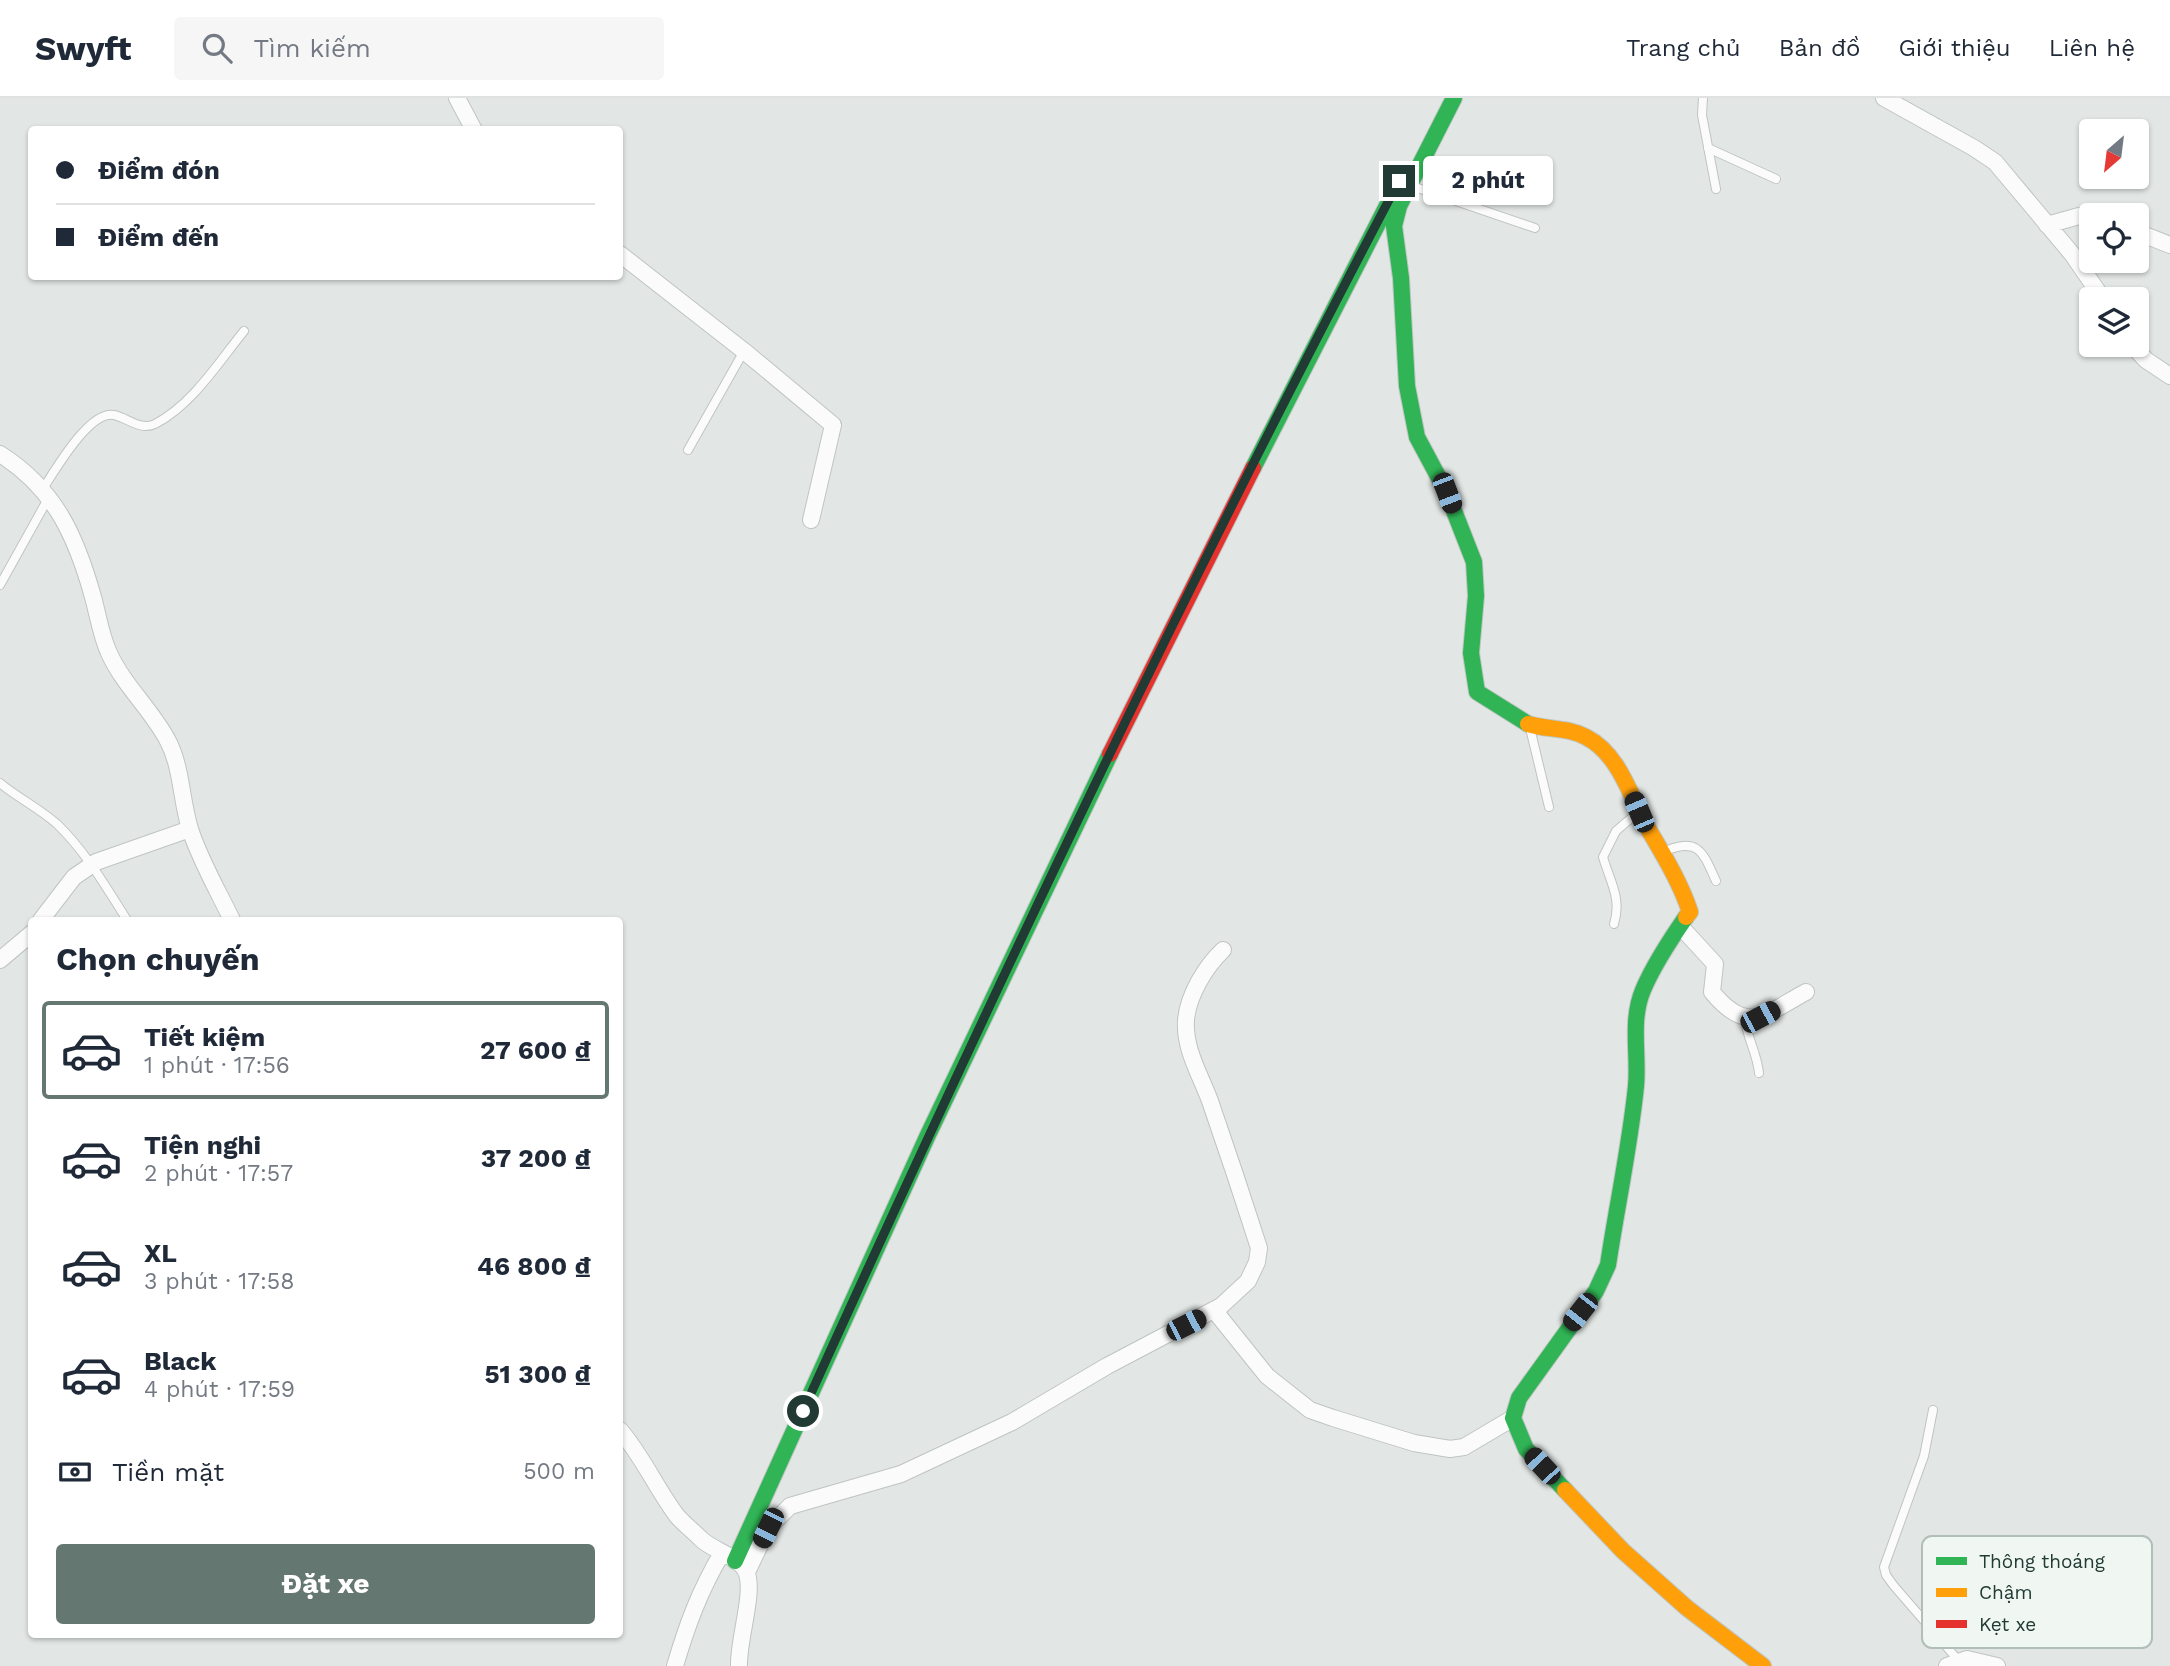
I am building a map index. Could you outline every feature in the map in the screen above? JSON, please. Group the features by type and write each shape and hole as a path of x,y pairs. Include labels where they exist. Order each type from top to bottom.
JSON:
{"street":[{"path":"457,98 472,126"},
{"path":"675,1666 689,1616 703,1584 728,1557 1152,666 1443,98"},
{"path":"1454,98 1399,205 1394,226 1401,278 1407,386 1417,437 1447,493 1474,562 1476,596 1471,653 1477,692 1492,704 1530,725 1576,732 1589,738 1609,757 1627,783 1690,912 1664,949 1642,992 1637,1013 1634,1048 1636,1083 1608,1265 1596,1291 1519,1398 1513,1418 1526,1448 1623,1551 1688,1608 1763,1666"},
{"path":"1884,98 1987,155 2072,254 2095,287"},
{"path":"2047,225 2079,216"},
{"path":"2149,237 2170,245"},
{"path":"623,256 833,425 811,520"},
{"path":"2143,357 2170,376"},
{"path":"0,454 18,466 45,493 67,524 82,555 108,651 123,679 167,738 175,757 190,829 231,917"},
{"path":"43,917 74,877 92,865 190,829"},
{"path":"1681,927 1715,964 1713,992 1731,1011 1745,1019 1760,1017 1806,992"},
{"path":"0,960 28,936"},
{"path":"738,1666 740,1634 749,1589 747,1572 768,1528 790,1506 901,1474 1012,1422 1107,1366 1214,1310 1232,1298 1248,1281 1257,1262 1259,1248 1207,1092 1190,1054 1188,1040 1188,1008 1201,979 1223,950"},
{"path":"1214,1310 1267,1376 1310,1410 1333,1419 1414,1443 1450,1448 1464,1447 1513,1418"},
{"path":"623,1434 638,1451 678,1516 705,1544 747,1572"},
{"path":"1953,1663 1967,1659 1997,1666"}],"lane":[{"path":"1703,98 1702,115 1716,189"},
{"path":"1708,148 1776,179"},
{"path":"1409,185 1535,228"},
{"path":"0,584 13,563 45,493 93,422 100,417 113,415 138,425 151,426 177,410 244,331"},
{"path":"688,450 744,351"},
{"path":"0,566 13,563"},
{"path":"1530,725 1549,807"},
{"path":"0,782 19,799 57,825 92,865 125,917"},
{"path":"1614,924 1618,910 1616,888 1603,857 1616,831 1639,812"},
{"path":"1662,852 1676,846 1695,846 1704,853 1716,881"},
{"path":"1745,1019 1746,1032 1757,1055 1759,1073"},
{"path":"1922,1623 1885,1574 1884,1567 1924,1456 1933,1409"},
{"path":"1942,1648 1953,1663"}],"traffic: fast":[{"path":"1454,98 1399,206 1394,226 1401,278 1407,386 1417,437 1447,493 1474,562 1476,596 1471,653 1477,692 1528,724"},
{"path":"1253,468 1394,192"},
{"path":"735,1561 927,1137 1110,754"},
{"path":"1565,1490 1526,1449 1513,1418 1519,1398 1596,1291 1608,1265 1633,1108 1639,1002 1647,980 1686,917"}],"traffic: slow":[{"path":"1528,724 1579,734 1597,744 1607,754 1622,776 1676,878 1690,912 1686,917"},
{"path":"1565,1490 1623,1551 1687,1608 1763,1666"}],"traffic: jam":[{"path":"1110,754 1253,468"}],"route":[{"path":"803,1411 927,1137 1152,666 1399,181"}]}
